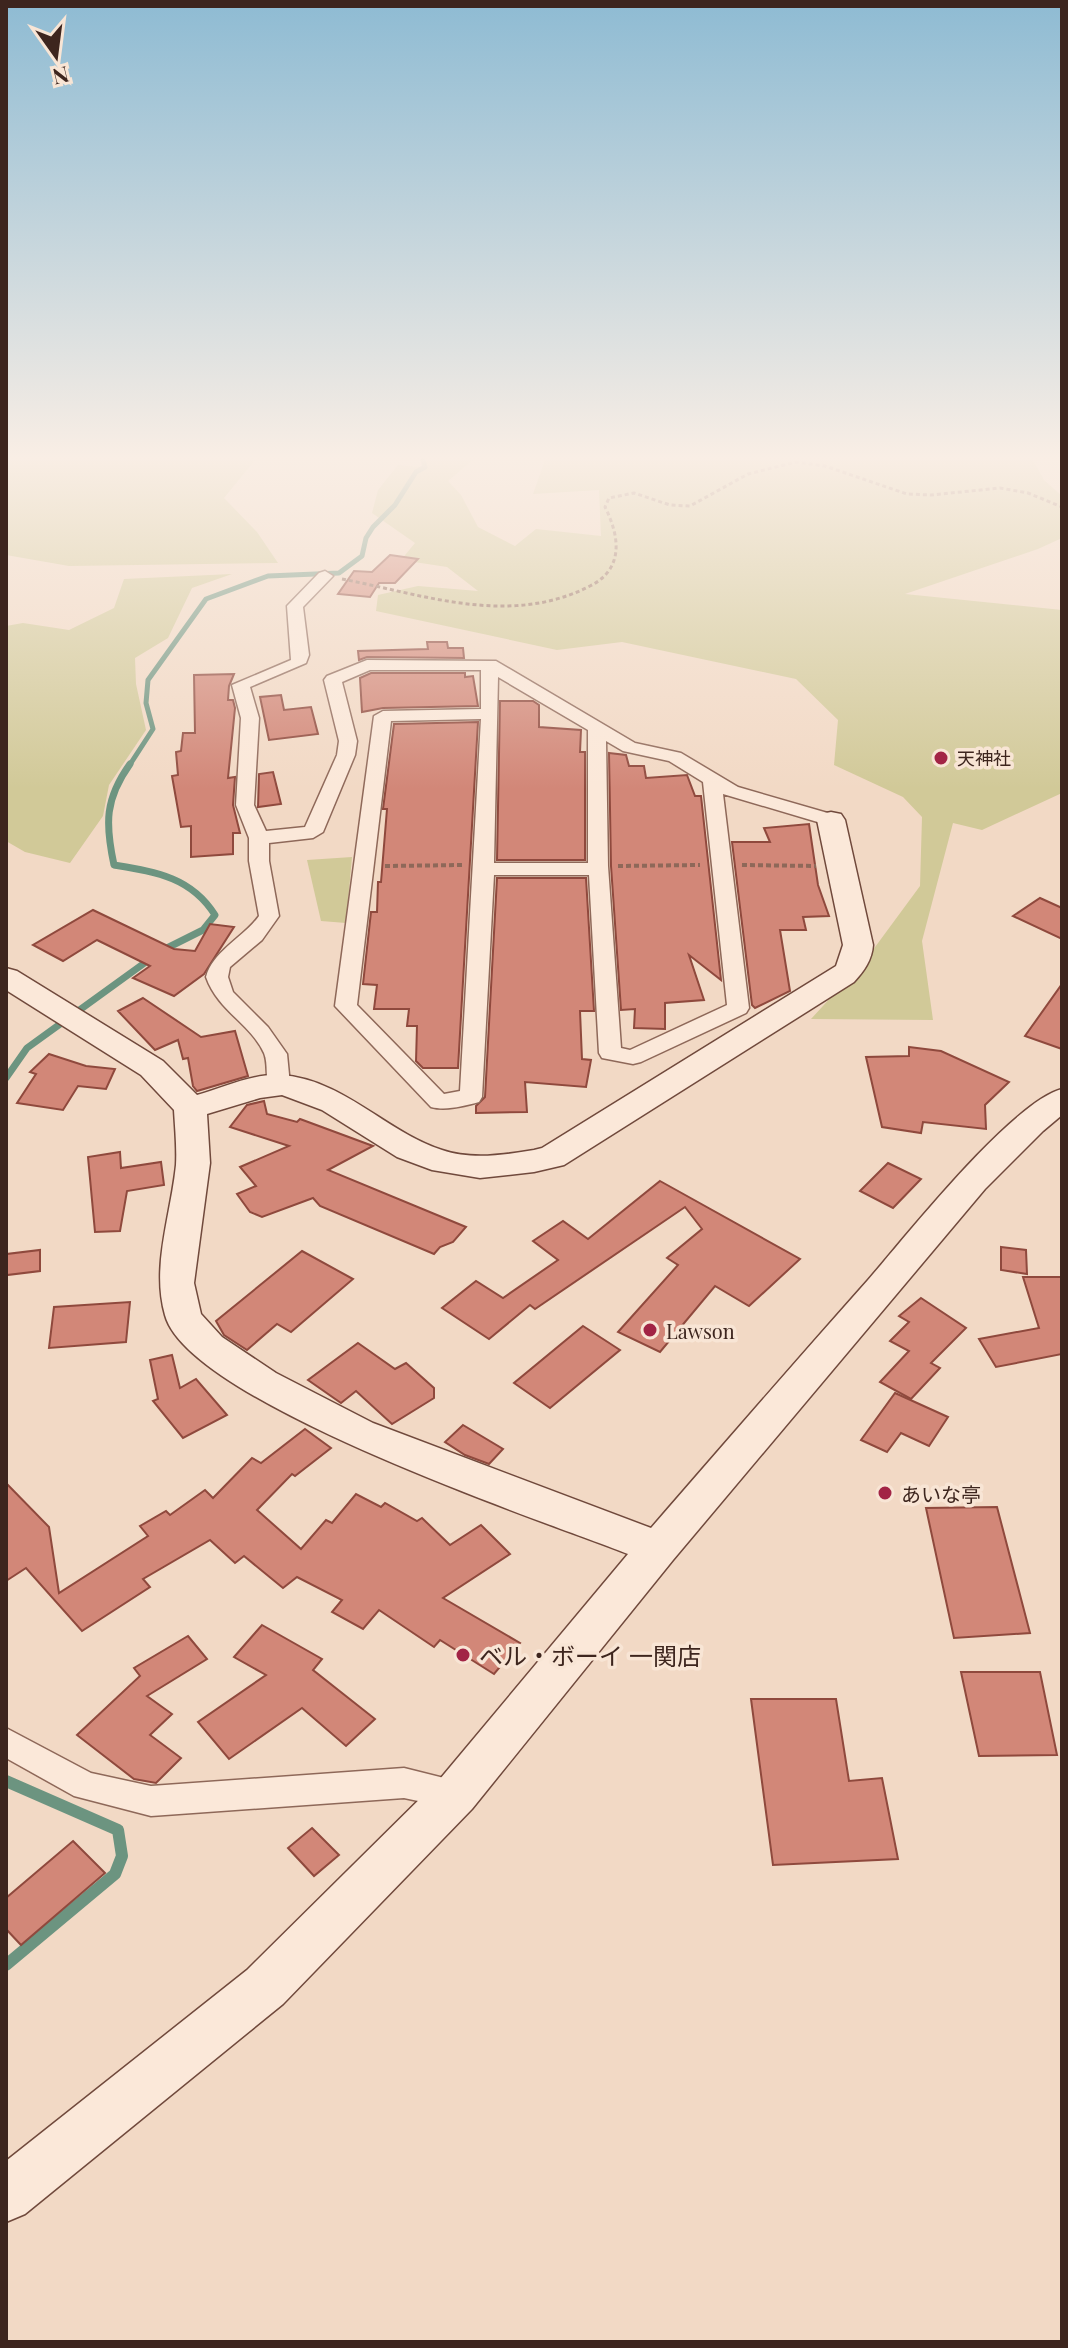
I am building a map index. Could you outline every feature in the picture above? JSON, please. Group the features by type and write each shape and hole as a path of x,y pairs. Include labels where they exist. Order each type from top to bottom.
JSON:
{"street":[{"path":"279,1085 276,1054 260,1032 223,994 217,977 220,965 255,936 269,916 259,861 259,838 245,805 250,718 241,685 298,663 301,655 295,606 325,576"},
{"path":"190,1108 279,1085 323,1097 351,1109 409,1149 449,1163 474,1168 498,1167 552,1157 843,976 858,956 831,820 731,791 675,757 629,747 490,665 367,665 337,677 333,680 346,723 346,755 313,832 259,838"},
{"path":"490,665 490,714 484,867 471,1097 439,1102 346,1006 363,866 383,716 490,714"},
{"path":"597,726 599,869 610,1053 633,1057 738,1008 712,779"},
{"path":"484,867 599,869"},
{"path":"6,977 152,1068 190,1108 193,1163 176,1283 184,1319 209,1347 263,1383 359,1434 658,1548"},
{"path":"6,2195 265,1987 456,1794 658,1548 973,1181 1031,1123 1062,1099"},
{"path":"6,1742 85,1786 151,1801 404,1783 456,1794"}],"path":[{"path":"325,576 383,586 451,604 503,608 546,603 584,591 613,570"},
{"path":"363,866 484,867"}],"shaded area":[{"path":"450,570 977,570 905,594 1062,610 1062,793 982,830 953,823 922,941 933,1020 811,1019 867,958 920,886 922,817 903,797 834,765 838,720 796,679 622,642 557,650 376,611 378,595 418,586 478,591"},
{"path":"232,574 192,588 168,638 135,658 136,684 146,730 109,785 103,816 70,863 25,852 6,841 6,626 23,623 69,630 114,608 124,579"},
{"path":"352,857 346,923 321,921 307,860"}],"building":[{"path":"408,570 395,583 379,583 370,597 338,594 354,571"},
{"path":"427,642 447,642 448,648 463,648 464,658 367,657 359,660 358,651 428,649"},
{"path":"371,673 465,673 465,677 473,676 478,706 383,708 362,712 360,678"},
{"path":"234,674 228,700 233,700 235,708 228,778 235,777 233,805 240,833 233,833 233,854 191,857 191,826 181,827 172,776 178,775 176,752 181,751 183,733 195,733 194,675"},
{"path":"281,695 284,710 311,707 318,734 269,740 260,697"},
{"path":"500,701 533,701 539,705 539,727 581,730 580,752 585,752 585,860 497,860"},
{"path":"478,722 458,1068 423,1068 416,1061 417,1026 407,1026 409,1009 374,1009 377,985 363,984 371,912 377,912 378,882 381,882 387,809 383,809 394,724"},
{"path":"609,753 626,755 629,766 644,766 646,778 687,775 695,796 701,796 721,980 689,955 704,1000 665,1003 665,1029 634,1028 635,1009 621,1010 611,866"},
{"path":"273,772 281,804 258,807 259,774"},
{"path":"809,824 818,885 829,916 803,917 806,930 780,930 790,991 755,1008 752,1005 732,842 770,842 764,828"},
{"path":"497,878 586,878 594,1011 580,1011 582,1059 591,1060 586,1087 525,1082 527,1112 476,1113 476,1106 485,1097"},
{"path":"1040,898 1062,908 1062,939 1013,916"},
{"path":"93,910 174,949 195,951 210,924 234,927 204,974 174,996 133,978 150,966 97,940 63,961 33,945"},
{"path":"1062,984 1062,1049 1025,1036"},
{"path":"143,998 201,1037 235,1031 248,1076 197,1091 193,1086 188,1058 183,1059 178,1040 155,1050 118,1011"},
{"path":"909,1047 941,1051 1009,1082 985,1105 986,1129 923,1122 921,1133 882,1127 866,1057 909,1056"},
{"path":"49,1054 86,1066 115,1069 106,1089 78,1086 63,1110 17,1103 36,1074 30,1072"},
{"path":"264,1101 267,1114 297,1122 300,1119 373,1146 328,1170 466,1227 453,1242 440,1247 434,1254 320,1206 313,1198 262,1217 250,1212 237,1194 256,1186 240,1167 289,1146 230,1127 247,1105"},
{"path":"120,1152 121,1168 161,1162 164,1185 127,1191 120,1231 95,1232 88,1157"},
{"path":"888,1163 921,1179 893,1208 860,1191"},
{"path":"660,1181 800,1259 749,1306 715,1286 660,1352 618,1332 678,1265 667,1258 702,1229 685,1207 535,1309 530,1305 489,1339 442,1308 476,1281 503,1298 558,1260 533,1241 563,1221 588,1239"},
{"path":"1001,1247 1026,1250 1027,1274 1001,1270"},
{"path":"40,1250 40,1271 7,1275 7,1254"},
{"path":"302,1251 353,1279 291,1332 277,1324 247,1350 224,1335 216,1321"},
{"path":"1023,1277 1062,1277 1062,1354 996,1367 979,1339 1039,1328"},
{"path":"921,1298 966,1328 931,1363 940,1368 911,1399 880,1382 909,1351 890,1341 909,1322 899,1316"},
{"path":"130,1302 126,1342 49,1348 54,1307"},
{"path":"583,1326 620,1350 550,1408 514,1383"},
{"path":"358,1343 395,1369 406,1363 434,1388 434,1398 392,1424 356,1391 341,1403 308,1380"},
{"path":"172,1355 180,1388 196,1379 227,1415 183,1438 153,1401 158,1399 150,1360"},
{"path":"895,1393 948,1417 929,1446 901,1433 887,1452 861,1440"},
{"path":"463,1425 503,1449 489,1464 465,1455 445,1442"},
{"path":"305,1429 331,1448 295,1476 292,1474 257,1510 301,1549 326,1520 332,1523 356,1494 381,1507 385,1503 417,1521 422,1518 450,1545 481,1525 510,1554 443,1598 520,1643 494,1674 440,1640 434,1647 379,1610 363,1629 332,1612 342,1600 297,1577 283,1588 244,1556 235,1563 210,1540 143,1579 150,1587 82,1631 26,1568 6,1581 6,1483 49,1527 59,1593 148,1536 140,1526 166,1511 170,1515 205,1490 213,1498 252,1458 261,1463"},
{"path":"997,1507 1030,1633 954,1638 926,1508"},
{"path":"262,1625 322,1659 313,1670 375,1719 346,1746 302,1708 229,1759 198,1722 266,1675 234,1657"},
{"path":"188,1636 207,1659 147,1696 172,1714 150,1735 181,1758 156,1783 134,1779 77,1735 140,1676 134,1668"},
{"path":"961,1672 1040,1672 1057,1755 979,1756"},
{"path":"751,1699 836,1699 849,1781 882,1778 898,1859 773,1865"},
{"path":"312,1828 339,1855 314,1876 288,1848"},
{"path":"73,1841 105,1873 21,1945 6,1929 6,1898"}],"waterway":[{"path":"129,766 153,729 146,703 148,680 206,599 268,576 339,573 344,570"},
{"path":"130,764 116,789 109,812 114,865 144,870 184,884 215,915 203,930 161,951"},
{"path":"6,1078 27,1048 150,959"},
{"path":"6,1781 118,1830 122,1856 115,1874 6,1965"}],"place":[{"name":"天神社","path":"941,758"},
{"name":"Lawson","path":"650,1330"},
{"name":"あいな亭","path":"885,1493"},
{"name":"ベル・ボーイ 一関店","path":"463,1655"}]}
